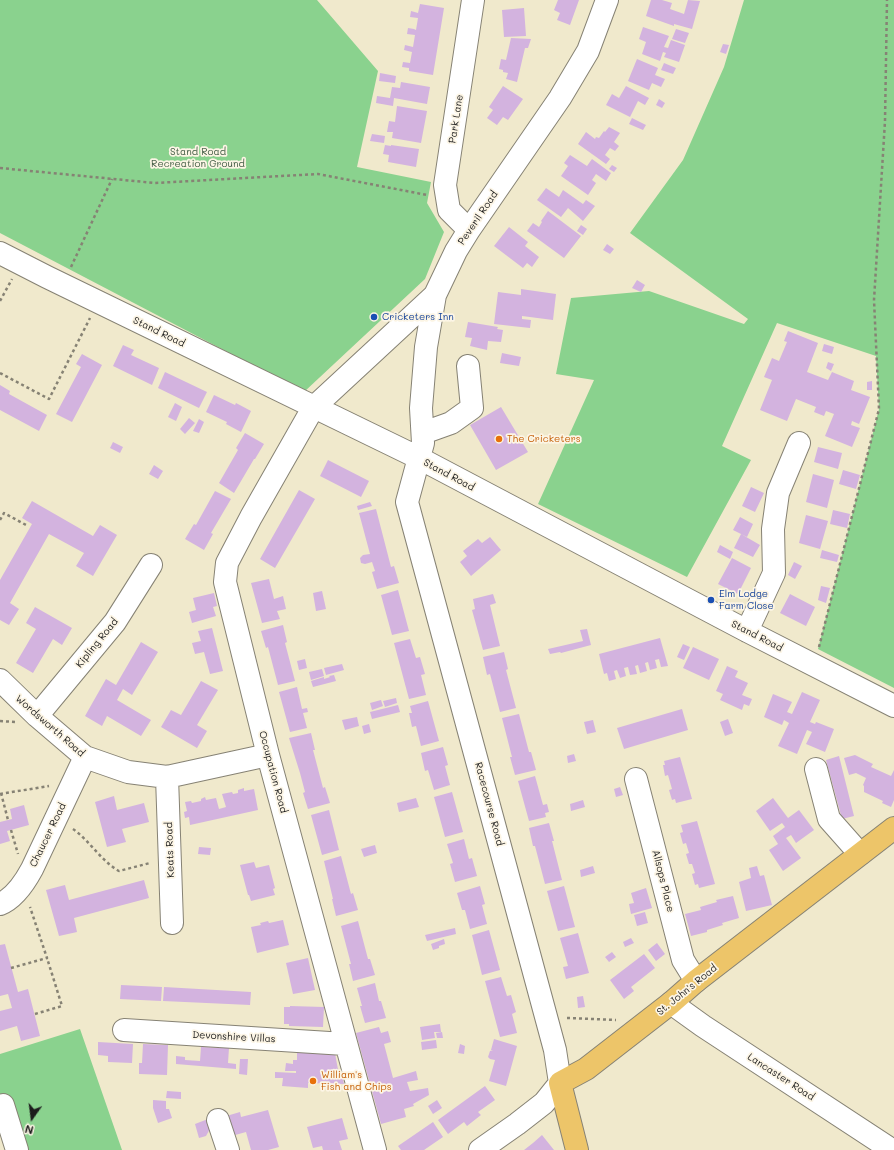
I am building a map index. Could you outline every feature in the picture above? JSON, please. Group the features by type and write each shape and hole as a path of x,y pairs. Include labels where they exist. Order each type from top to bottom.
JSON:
{"main road":[{"name":"St. John's Road","path":"560,1083 586,1069 671,1003 696,981 894,828"},
{"name":"Racecourse Road","path":"560,1083 577,1150"}],"street":[{"name":"Park Lane","path":"469,230 449,210 445,185 473,0"},
{"name":"Peveril Road","path":"419,458 423,443 421,408 426,347 435,295 456,251 469,230 560,98 588,51 607,0"},
{"name":"Stand Road","path":"0,253 313,408 419,458 747,631 894,706"},
{"name":"Occupation Road","path":"375,1150 268,756 225,582 227,563 251,517 313,408 435,295"},
{"path":"422,433 451,423 472,408 468,366"},
{"path":"747,631 774,573 773,529 778,493 798,443"},
{"name":"Racecourse Road","path":"419,458 407,502 555,1050 560,1083"},
{"name":"Kipling Road","path":"37,716 115,622 151,565"},
{"name":"Wordsworth Road","path":"0,680 37,716 85,757 128,772 168,777 268,756"},
{"name":"Chaucer Road","path":"0,904 23,885 85,757"},
{"path":"816,769 829,819 860,854"},
{"name":"Keats Road","path":"168,777 172,923"},
{"name":"Allsops Place","path":"636,778 683,960 696,981"},
{"name":"Lancaster Road","path":"671,1003 703,1026 892,1150"},
{"name":"Devonshire Villas","path":"124,1030 345,1044"},
{"name":"St. John's Road","path":"480,1150 544,1103 560,1083"},
{"path":"3,1105 17,1150"},
{"path":"218,1120 228,1150"}],"path":[{"path":"814,665 879,409 874,300 885,122 887,0"},
{"path":"0,168 155,183 318,174 429,196 446,196"},
{"path":"63,285 112,179"},
{"path":"0,373 49,399 98,302"},
{"path":"0,520 4,513 26,525"},
{"path":"8,820 1,793 48,786 72,786"},
{"path":"55,820 69,826 80,834 111,866 119,871 170,858"},
{"path":"23,885 62,1006 35,1014"},
{"path":"11,968 47,958"},
{"path":"546,1018 623,1021 632,1033"}],"green space":[{"name":"Stand Road Recreation Ground","path":"0,0 317,0 378,71 357,167 431,182 427,203 444,232 425,279 304,392 0,233"},
{"path":"744,0 894,0 894,688 818,649 879,409 876,356 777,323 722,446 751,460 687,577 538,504 594,380 556,374 571,298 649,291 744,324 748,319 630,233 683,160 724,67"},
{"path":"80,1029 122,1150 11,1150 0,1116 0,1054"}],"building":[{"path":"558,0 579,0 570,25 557,20 560,13 554,10"},
{"path":"651,0 662,0 672,3 670,9 684,14 688,0 700,1 692,29 674,24 674,26 646,16"},
{"path":"420,4 444,8 433,75 409,71 409,68 402,67 403,62 410,63 412,52 404,50 405,45 413,47 415,35 407,34 408,28 416,30 418,18 410,17 411,11 418,13"},
{"path":"524,8 526,36 504,37 502,10"},
{"path":"643,27 669,36 664,47 668,48 671,40 685,45 679,62 664,57 666,53 663,52 660,61 642,54 646,42 639,39"},
{"path":"676,29 689,33 685,43 672,39"},
{"path":"511,38 531,39 528,48 525,48 517,82 506,79 508,73 499,69 501,59 506,60"},
{"path":"723,44 729,45 726,54 720,52"},
{"path":"637,59 658,68 655,75 665,79 661,87 652,83 649,90 628,81"},
{"path":"664,63 676,68 673,74 661,70"},
{"path":"380,73 396,76 395,83 379,81"},
{"path":"401,82 430,87 427,104 394,98 393,106 376,103 377,96 390,98 392,87 400,88"},
{"path":"503,86 523,99 508,120 503,117 497,125 487,118 493,110 489,107"},
{"path":"626,86 649,98 645,105 638,101 630,117 606,105 612,94 619,98"},
{"path":"659,99 665,103 662,108 656,105"},
{"path":"397,106 427,111 421,143 392,138 393,132 387,132 389,121 395,122"},
{"path":"632,118 646,125 643,130 629,124"},
{"path":"609,127 620,133 614,142 619,146 615,151 610,148 605,155 610,159 606,164 578,144 586,132 595,139 596,137 599,138"},
{"path":"372,134 385,136 384,143 370,141"},
{"path":"385,145 419,149 416,167 388,162 389,155 383,154"},
{"path":"570,155 587,166 592,159 611,173 606,181 596,174 592,180 596,183 588,195 561,176 568,166 564,163"},
{"path":"612,165 617,168 614,172 609,169"},
{"path":"546,188 559,197 563,190 583,204 586,200 595,206 583,221 568,208 561,217 537,200"},
{"path":"548,211 581,236 564,258 527,231 533,223 539,227"},
{"path":"581,225 587,229 583,235 577,231"},
{"path":"509,227 528,242 525,246 539,257 532,267 527,263 523,268 494,246"},
{"path":"607,244 614,249 610,254 603,250"},
{"path":"637,280 645,285 641,292 632,288"},
{"path":"521,289 556,294 553,320 522,316 522,319 531,320 530,328 494,324 498,292 521,295"},
{"path":"468,322 498,327 497,329 503,330 501,342 488,341 487,350 470,346 472,338 465,337"},
{"path":"788,331 818,343 807,372 828,380 832,372 854,381 851,390 870,397 859,424 852,421 851,425 860,428 852,447 825,436 834,414 826,411 824,416 814,412 816,407 796,399 787,421 760,410 772,380 764,377 772,358 779,361 787,342 784,341"},
{"path":"824,344 834,347 832,354 822,351"},
{"path":"123,345 134,350 131,355 159,368 152,385 113,366"},
{"path":"502,353 521,357 519,366 500,363"},
{"path":"82,354 102,365 72,422 56,414 81,367 76,364"},
{"path":"828,362 834,364 831,371 826,368"},
{"path":"165,372 207,392 199,408 158,388"},
{"path":"872,381 872,390 867,390 867,382"},
{"path":"0,385 10,391 9,394 47,415 39,431 0,410"},
{"path":"214,395 235,405 236,403 251,411 241,432 226,424 227,422 206,412"},
{"path":"175,403 182,407 176,421 168,417"},
{"name":"The Cricketers","path":"501,407 528,452 496,470 470,425"},
{"path":"189,418 195,423 185,434 180,429"},
{"path":"199,419 204,422 199,433 193,431"},
{"path":"245,433 264,444 234,493 219,483 238,450 236,448"},
{"path":"113,442 123,447 120,453 110,448"},
{"path":"818,447 842,453 838,469 814,462"},
{"path":"328,460 369,481 361,497 320,476"},
{"path":"154,465 163,471 158,479 149,474"},
{"path":"843,470 860,475 856,489 839,484"},
{"path":"813,474 834,480 827,508 806,502"},
{"path":"751,487 764,493 755,512 742,506"},
{"path":"299,490 315,499 275,568 260,559"},
{"path":"215,491 231,499 211,533 213,534 204,550 185,539 194,524 196,525"},
{"path":"32,501 93,536 100,525 117,535 93,576 76,566 84,553 49,534 10,603 19,609 9,625 0,620 0,580 32,524 22,518"},
{"path":"370,502 372,506 358,510 357,506"},
{"path":"376,509 391,567 394,566 399,583 377,589 372,572 375,571 372,562 365,564 361,563 360,558 363,555 370,554 359,513"},
{"path":"833,510 850,514 847,528 830,524"},
{"path":"806,515 828,521 820,549 799,543"},
{"path":"740,517 753,524 747,537 733,530"},
{"path":"741,534 760,545 753,557 734,548"},
{"path":"490,537 501,550 471,576 460,562 467,556 463,551 478,539 482,543"},
{"path":"720,545 733,552 730,559 717,552"},
{"path":"822,550 839,555 837,562 820,558"},
{"path":"732,558 751,568 738,594 718,584"},
{"path":"794,562 802,566 795,579 788,575"},
{"path":"269,579 274,599 283,596 286,609 277,611 280,619 262,623 251,583"},
{"path":"821,586 830,588 826,603 818,600"},
{"path":"398,590 409,631 392,635 381,595"},
{"path":"322,591 326,609 316,611 313,593"},
{"path":"214,593 217,606 213,607 216,616 192,623 189,612 196,610 193,598"},
{"path":"493,594 496,603 490,605 500,646 483,650 472,610 475,609 473,599"},
{"path":"790,594 815,607 806,626 780,613"},
{"path":"35,607 72,628 62,645 53,639 33,673 16,663 36,629 26,623"},
{"path":"283,625 287,642 285,643 295,681 278,685 268,647 266,648 261,631"},
{"path":"212,628 223,671 210,674 204,652 195,654 192,643 201,641 198,631"},
{"path":"587,629 591,645 561,653 550,654 548,649 583,641 580,630"},
{"path":"660,638 668,666 661,667 659,659 655,660 657,668 650,670 648,662 645,663 647,671 640,673 638,665 635,666 637,674 630,675 628,667 624,668 626,676 620,678 617,670 614,671 616,679 609,681 607,673 604,674 599,654"},
{"path":"410,639 416,658 420,657 425,674 421,675 426,695 409,699 394,643"},
{"path":"141,642 158,652 132,695 123,689 117,700 151,720 141,736 107,716 102,726 85,716 106,679 116,685"},
{"path":"683,644 690,647 684,660 677,657"},
{"path":"693,647 719,659 709,680 683,668"},
{"path":"504,652 508,669 506,670 516,708 500,712 490,674 487,675 483,657"},
{"path":"305,659 307,668 299,670 297,661"},
{"path":"342,664 344,670 326,675 324,668"},
{"path":"727,666 738,671 735,677 748,683 742,695 752,699 749,706 744,704 742,710 720,700 723,694 716,691"},
{"path":"322,669 324,676 311,680 309,672"},
{"path":"334,675 336,681 313,687 311,681 324,677 324,679"},
{"path":"201,681 218,690 197,725 207,731 197,748 161,727 171,710 181,715"},
{"path":"297,687 302,709 307,708 308,712 303,713 307,728 290,732 279,692"},
{"path":"802,692 820,700 810,722 815,724 816,722 834,729 825,752 806,744 812,732 807,730 797,754 778,746 789,723 784,720 782,725 764,717 773,694 792,702 787,712 792,714"},
{"path":"396,698 397,703 385,707 383,701"},
{"path":"381,700 383,706 372,710 370,703"},
{"path":"428,701 439,741 421,746 416,726 412,727 409,713 412,713 410,706"},
{"path":"398,705 400,712 372,719 370,712"},
{"path":"682,709 688,730 624,749 617,728"},
{"path":"519,714 529,752 531,752 536,770 515,775 502,718"},
{"path":"357,717 359,726 345,730 342,720"},
{"path":"728,719 733,733 725,736 720,722"},
{"path":"593,720 596,732 587,734 584,722"},
{"path":"369,724 371,732 364,734 362,726"},
{"path":"311,733 315,750 313,750 323,788 325,787 330,803 308,809 303,793 305,792 300,773 289,738"},
{"path":"443,747 448,765 445,766 450,785 434,790 428,770 425,771 421,753"},
{"path":"574,754 576,761 568,763 567,756"},
{"path":"855,755 873,764 871,767 891,776 894,770 894,800 891,807 882,803 883,801 864,792 863,785 866,778 856,773 849,775 844,758"},
{"path":"839,756 854,816 842,819 826,760"},
{"path":"680,757 692,799 676,803 675,799 672,800 669,790 672,789 668,775 665,776 663,765 665,765 664,761"},
{"path":"535,776 543,805 547,804 549,812 545,813 546,817 529,821 518,781"},
{"path":"620,787 623,795 616,797 614,789"},
{"path":"244,788 244,791 254,789 258,810 190,825 189,817 185,818 184,812 187,811 185,802 191,801 192,803 201,801 201,799 205,797 206,800 216,798 219,809 226,807 222,794 232,792 233,794 238,793 238,790"},
{"path":"452,792 463,832 445,837 434,797"},
{"path":"114,796 117,810 144,803 149,822 122,829 126,842 107,847 95,802"},
{"path":"416,798 419,807 399,812 397,803"},
{"path":"773,798 788,818 799,810 814,830 796,843 791,835 786,838 801,858 783,871 769,850 778,844 773,836 785,827 782,823 770,831 756,811"},
{"path":"583,800 585,807 571,811 570,804"},
{"path":"24,805 29,825 7,831 10,841 0,844 0,822 12,819 10,809"},
{"path":"329,810 339,850 322,855 311,815"},
{"path":"697,821 715,884 699,888 698,884 695,885 692,874 695,873 692,864 689,864 686,854 689,853 686,843 683,844 680,833 683,832 681,825"},
{"path":"549,823 562,880 545,884 529,828"},
{"path":"464,839 469,859 472,858 477,876 455,882 450,864 453,863 447,844"},
{"path":"375,845 377,853 364,857 361,849"},
{"path":"199,847 211,848 210,855 198,854"},
{"path":"341,856 351,894 353,893 358,910 336,916 324,861"},
{"path":"254,862 256,868 269,865 275,888 273,889 275,895 251,901 240,865"},
{"path":"593,866 595,873 581,877 580,870"},
{"path":"757,866 760,876 764,875 772,905 746,911 739,882 751,878 749,868"},
{"path":"144,880 149,898 74,918 77,932 59,936 46,890 65,885 69,900"},
{"path":"480,886 485,904 482,905 487,924 470,929 465,910 462,910 457,893"},
{"path":"564,886 575,927 558,931 547,891"},
{"path":"646,888 652,908 631,914 629,904 634,903 631,893"},
{"path":"733,896 739,918 722,923 723,925 707,930 707,932 691,936 685,914 701,910 700,907 717,902 716,900"},
{"path":"645,912 648,923 637,926 634,915"},
{"path":"283,920 289,945 257,953 251,927 261,925 260,923 268,921 269,923"},
{"path":"358,921 368,959 370,959 375,975 353,981 349,964 351,964 341,926"},
{"path":"455,928 456,934 427,941 425,935"},
{"path":"489,930 500,970 482,975 472,935"},
{"path":"578,933 589,973 566,979 563,967 568,966 560,938"},
{"path":"631,938 634,943 625,947 623,942"},
{"path":"444,939 445,944 433,950 431,944"},
{"path":"657,943 665,954 656,961 648,950"},
{"path":"5,944 18,992 28,989 40,1036 21,1041 17,1026 0,1031 0,1011 12,1008 8,994 0,996 0,945"},
{"path":"612,952 616,957 609,962 605,957"},
{"path":"644,954 655,968 631,987 634,991 624,999 610,980"},
{"path":"308,958 315,990 293,994 286,963"},
{"path":"501,977 507,996 511,995 516,1012 512,1014 517,1033 500,1037 485,981"},
{"path":"375,983 379,1001 381,1001 386,1018 365,1023 357,988"},
{"path":"121,985 162,987 161,1001 120,999"},
{"path":"164,987 251,992 250,1005 163,1001"},
{"path":"583,996 585,1007 578,1008 577,997"},
{"path":"284,1007 324,1007 323,1027 289,1026 289,1024 284,1024"},
{"path":"440,1024 441,1032 434,1032 435,1038 422,1040 420,1027"},
{"path":"379,1027 381,1033 388,1031 391,1042 384,1044 393,1078 416,1071 418,1080 407,1082 410,1091 428,1088 429,1095 413,1104 414,1106 404,1109 406,1117 381,1124 356,1033"},
{"path":"442,1032 443,1038 437,1038 436,1033"},
{"path":"494,1039 517,1046 506,1086 489,1081 495,1060 488,1057 490,1051 493,1050 491,1050"},
{"path":"436,1040 437,1048 422,1050 421,1042"},
{"path":"98,1042 133,1044 132,1063 108,1062 108,1056 98,1055"},
{"path":"143,1044 168,1045 167,1075 139,1074 139,1063 142,1063"},
{"path":"460,1044 465,1046 464,1054 458,1053"},
{"path":"297,1046 334,1048 339,1075 342,1075 344,1084 308,1083 308,1088 282,1086 283,1078 275,1078 275,1072 296,1073 296,1071 285,1071 286,1063 293,1064 293,1060 297,1060"},
{"path":"201,1047 229,1048 228,1063 236,1064 236,1069 176,1064 176,1056 185,1057 185,1060 200,1061"},
{"path":"240,1059 248,1059 247,1075 239,1074"},
{"path":"485,1086 495,1100 478,1112 481,1115 467,1126 464,1122 448,1134 438,1120"},
{"path":"167,1091 181,1092 181,1099 166,1098"},
{"path":"153,1100 166,1101 166,1109 169,1109 172,1118 158,1123 153,1108"},
{"path":"437,1100 442,1108 433,1114 428,1106"},
{"path":"268,1110 279,1147 268,1150 251,1150 246,1132 228,1137 223,1117 240,1112 241,1117"},
{"path":"342,1118 348,1139 339,1141 342,1150 323,1150 322,1146 313,1148 307,1127"},
{"path":"208,1119 211,1127 206,1136 199,1138 195,1124"},
{"path":"433,1122 443,1137 424,1150 401,1150 398,1146"},
{"path":"542,1135 554,1150 524,1150 533,1143"}],"place":[{"name":"Cricketers Inn","path":"374,317"},
{"name":"The Cricketers","path":"499,439"},
{"name":"Elm Lodge Farm Close","path":"711,600"},
{"name":"William's Fish and Chips","path":"313,1081"}]}
